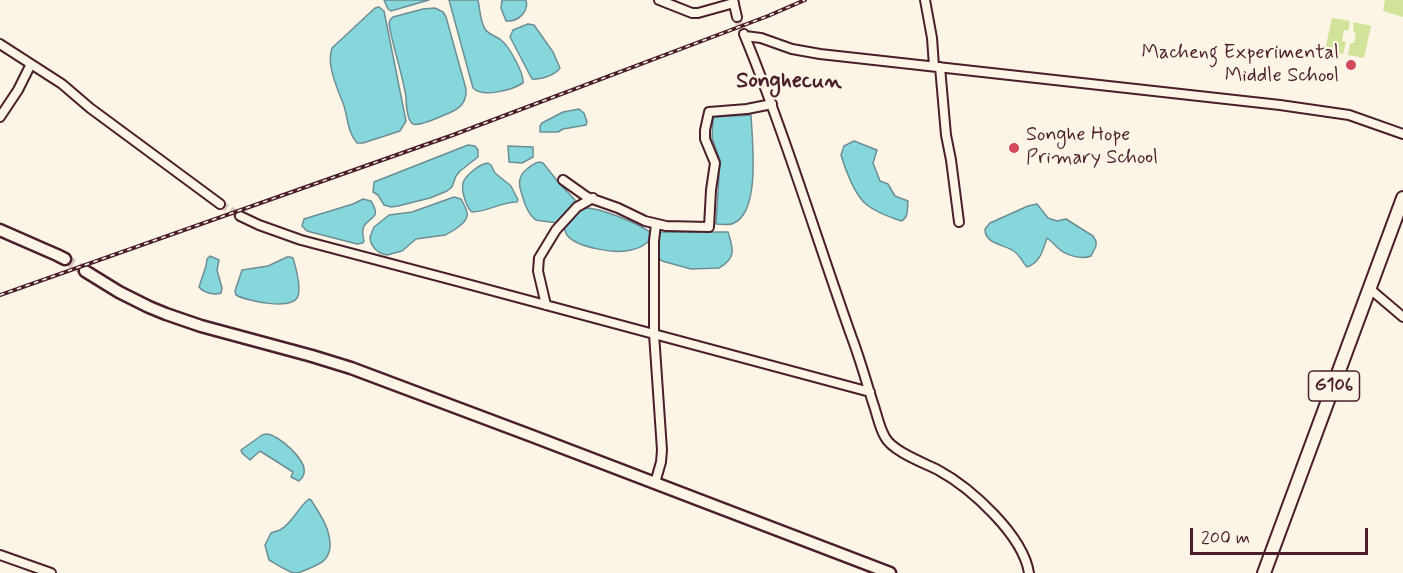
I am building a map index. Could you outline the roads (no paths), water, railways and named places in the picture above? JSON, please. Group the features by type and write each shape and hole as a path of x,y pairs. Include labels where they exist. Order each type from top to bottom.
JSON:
{"highway":[{"name":"G106","path":"1264,573 1403,198"}],"main road":[{"path":"0,230 65,259"},
{"path":"85,271 149,308 201,326 351,368 890,573"}],"street":[{"path":"659,0 692,13 733,2 737,17"},
{"path":"926,0 959,222"},
{"path":"1029,573 1025,559 1014,540 984,505 942,472 888,442 772,104 744,35 761,38 792,49 820,54 1335,112 1360,118 1403,134"},
{"path":"0,45 62,84 90,108 220,204"},
{"path":"0,117 18,90 30,64"},
{"path":"563,180 587,196 645,221 674,227 709,227 715,163 705,139 709,112 747,109 772,104"},
{"path":"546,305 538,271 539,258 556,230 577,207 593,198"},
{"path":"240,216 301,240 870,392"},
{"path":"655,483 662,450 654,334 656,224"},
{"path":"1370,289 1403,317"},
{"path":"0,555 51,573"}],"water":[{"path":"384,0 429,0 391,11"},
{"path":"449,0 478,0 485,29 508,48 519,67 523,83 490,93 473,88"},
{"path":"502,0 526,0 526,8 515,20 506,21 501,8"},
{"path":"379,7 384,11 406,121 400,131 357,143 349,129 345,108 333,76 331,53 332,48 375,8"},
{"path":"435,8 443,12 446,17 466,89 465,98 462,104 453,111 416,125 408,116 389,24 393,17"},
{"path":"528,24 534,25 553,52 560,68 547,77 532,79 510,37 513,30"},
{"path":"579,109 584,113 586,125 558,132 540,132 542,123 563,112"},
{"path":"751,115 753,174 748,204 743,216 734,223 716,224 720,160 712,138 713,117"},
{"path":"854,141 877,150 873,163 880,181 888,184 895,196 908,201 904,220 901,221 875,210 858,195 841,155 844,146"},
{"path":"468,145 475,146 478,150 478,157 460,171 452,187 447,191 430,198 391,207 384,205 378,195 373,192 374,182"},
{"path":"508,146 533,147 533,157 522,163 509,162"},
{"path":"539,162 543,163 575,200 575,203 556,223 534,219 520,190 523,173"},
{"path":"488,163 495,173 511,186 518,200 472,212 465,200 463,182 475,169"},
{"path":"454,197 461,199 466,208 467,218 451,232 416,239 402,251 387,255 380,253 371,243 370,237 374,227 389,215 412,212"},
{"path":"363,199 371,201 375,214 364,226 363,243 357,244 307,231 302,226 304,219"},
{"path":"1037,204 1048,218 1057,221 1066,219 1093,236 1096,246 1091,256 1069,255 1047,238 1038,259 1027,267 1011,249 996,244 988,238 985,229 990,223"},
{"path":"584,208 608,213 644,228 650,232 648,242 633,250 624,251 597,249 572,240 564,227 576,212"},
{"path":"660,232 728,232 732,248 731,256 719,268 691,269 662,261 658,257"},
{"path":"210,256 219,260 217,270 222,288 221,293 218,294 209,293 199,287 207,259"},
{"path":"287,257 293,258 298,277 299,292 294,301 269,303 236,295 235,291 242,270 268,266"},
{"path":"266,434 284,443 301,461 304,473 299,481 291,477 293,472 260,451 250,460 242,453 241,450"},
{"path":"309,499 326,525 330,549 326,559 322,562 300,573 294,573 269,560 265,545 271,533 285,527"}],"tunnel":[{"path":"737,17 743,33"},
{"path":"220,204 240,216"},
{"path":"65,259 85,271"}],"railway":[{"path":"0,295 453,135 805,0"}],"place":[{"name":"Macheng Experimental Middle School","path":"1351,65"},
{"name":"Songhe Hope Primary School","path":"1014,148"}],"district":[{"name":"Songhecun","path":"789,82"}]}
